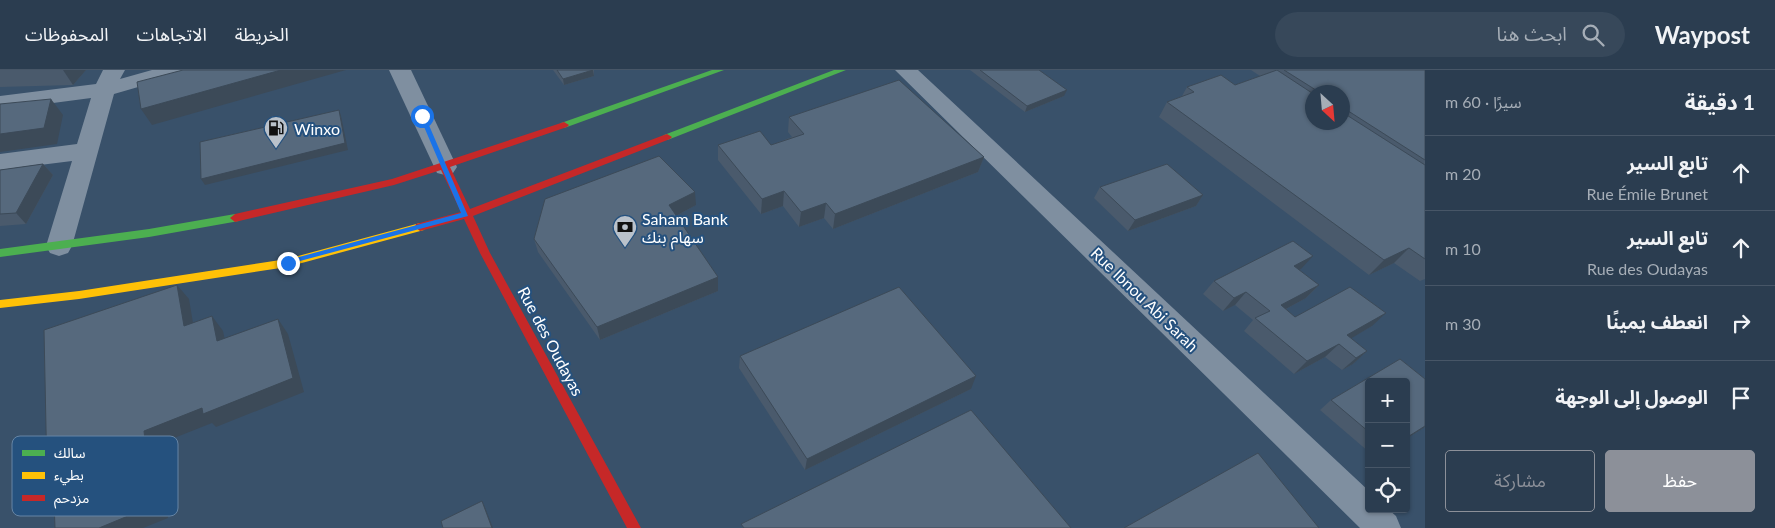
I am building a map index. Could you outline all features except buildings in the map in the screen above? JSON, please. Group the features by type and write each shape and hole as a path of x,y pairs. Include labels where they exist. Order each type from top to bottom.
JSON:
{"main road":[{"path":"0,253 135,236 274,212 445,167 720,70"},
{"path":"0,304 79,295 288,263 465,215 842,70"},
{"name":"Rue des Oudayas","path":"445,167 465,215 634,528"}],"street":[{"path":"0,103 109,80 176,70"},
{"path":"400,70 445,167"},
{"name":"Rue Ibnou Abi Sarah","path":"906,70 1384,528"},
{"path":"59,246 86,151 109,80"},
{"path":"0,162 86,151"}],"traffic: fast":[{"path":"564,125 720,70"},
{"path":"667,137 842,70"},
{"path":"0,253 149,233 235,218"}],"traffic: slow":[{"path":"0,304 79,295 287,263 420,227"}],"traffic: jam":[{"path":"235,218 394,182 564,125"},
{"path":"420,227 465,215 667,137"},
{"path":"445,167 485,253 634,528"}],"place":[{"name":"Winxo","path":"276,149"},
{"name":"Saham Bank سهام بنك","path":"625,248"}],"route":[{"path":"288,263 465,215 422,116"}]}
